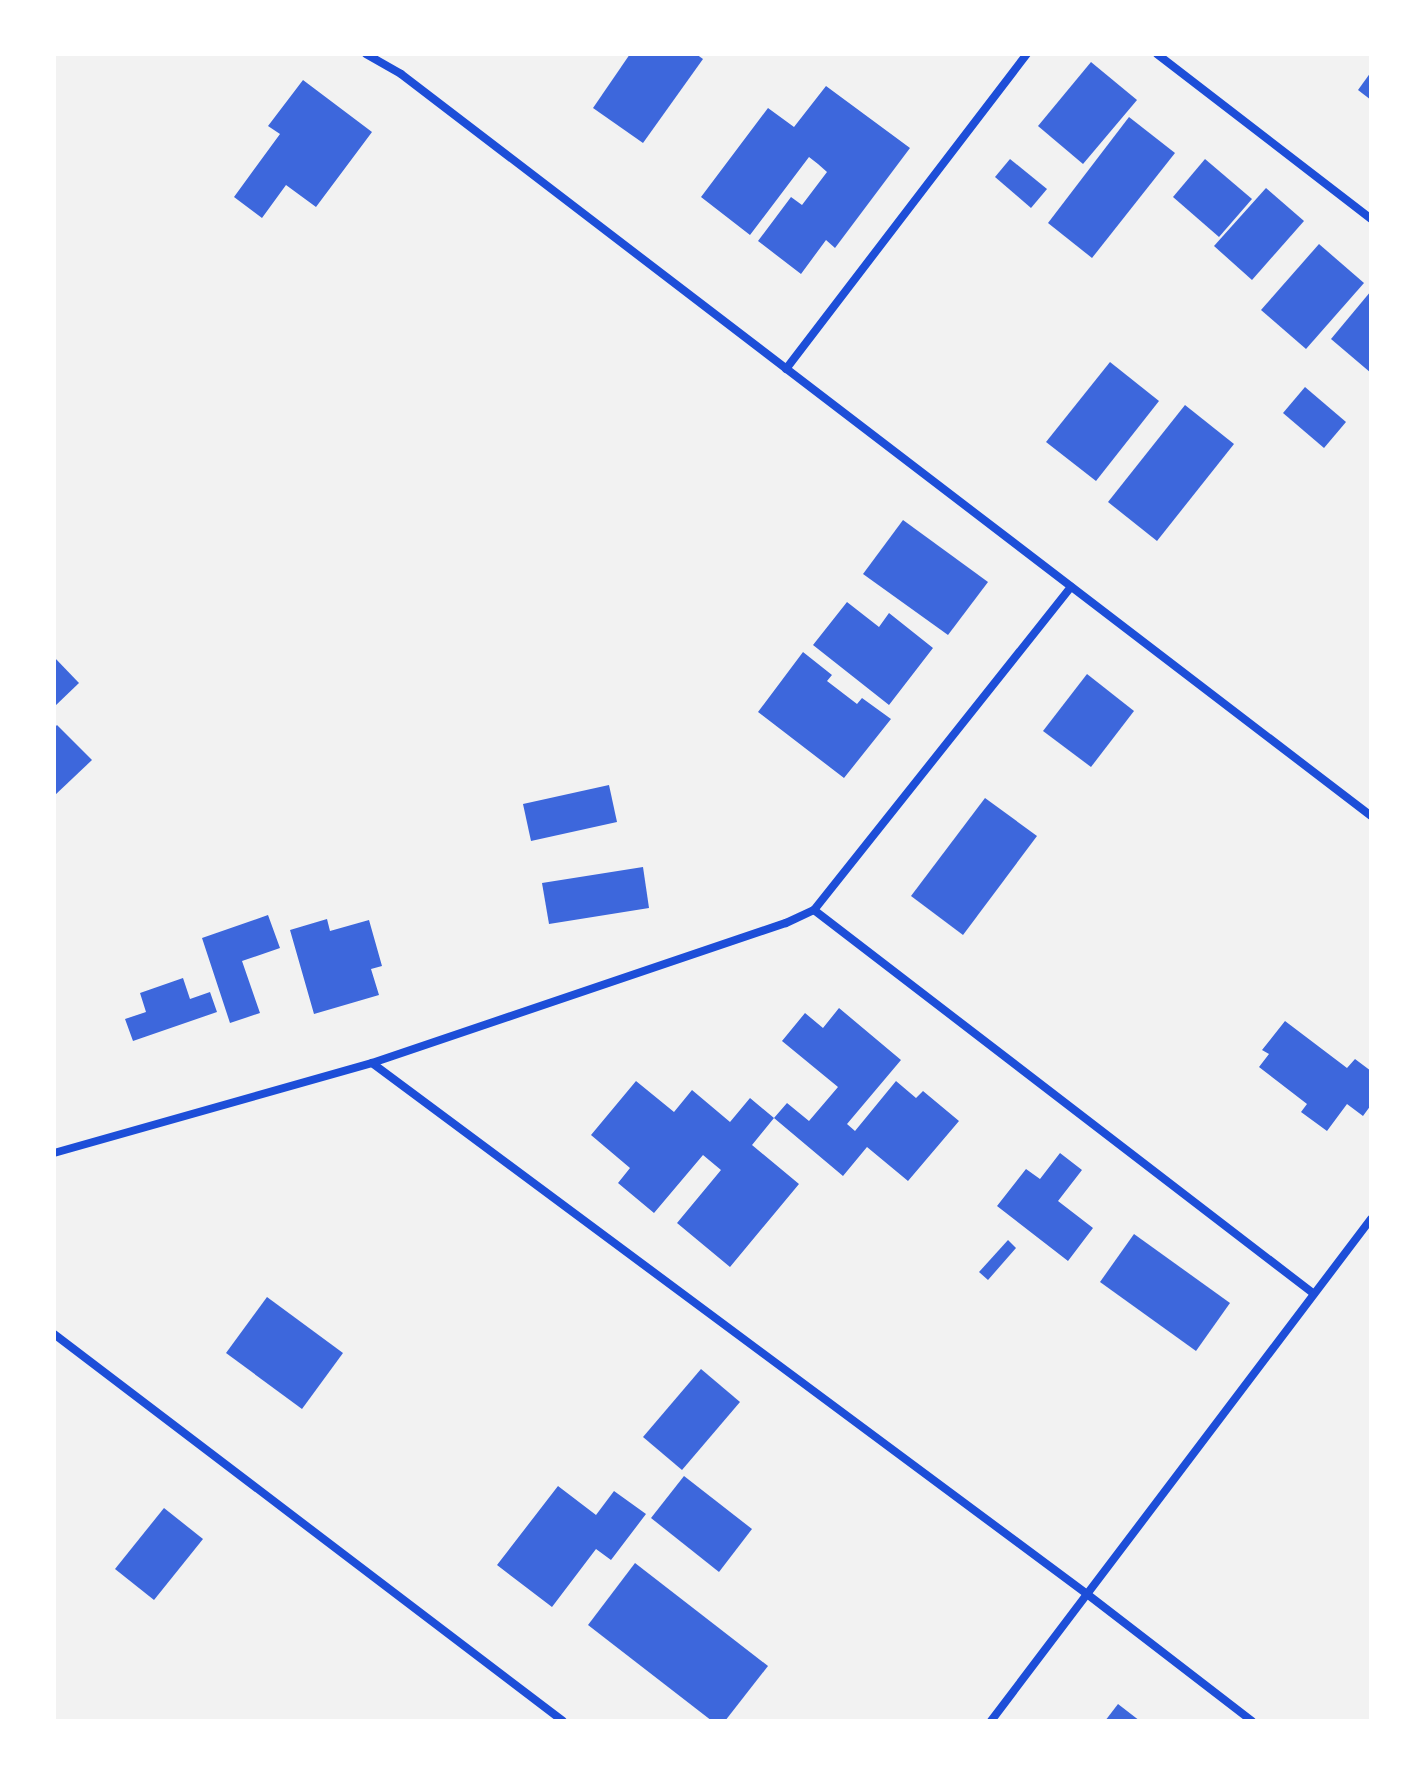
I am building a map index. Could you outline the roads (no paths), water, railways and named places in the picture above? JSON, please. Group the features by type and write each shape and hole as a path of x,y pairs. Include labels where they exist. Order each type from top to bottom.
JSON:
{"street":[{"path":"366,54 401,74 1371,816"},
{"path":"786,369 1027,54"},
{"path":"1157,54 1371,219"},
{"path":"54,1153 372,1063 786,923 814,910 1071,587"},
{"path":"814,910 1314,1294"},
{"path":"372,1063 1087,1594 1252,1721"},
{"path":"991,1721 1371,1219"},
{"path":"54,1334 563,1721"}]}
